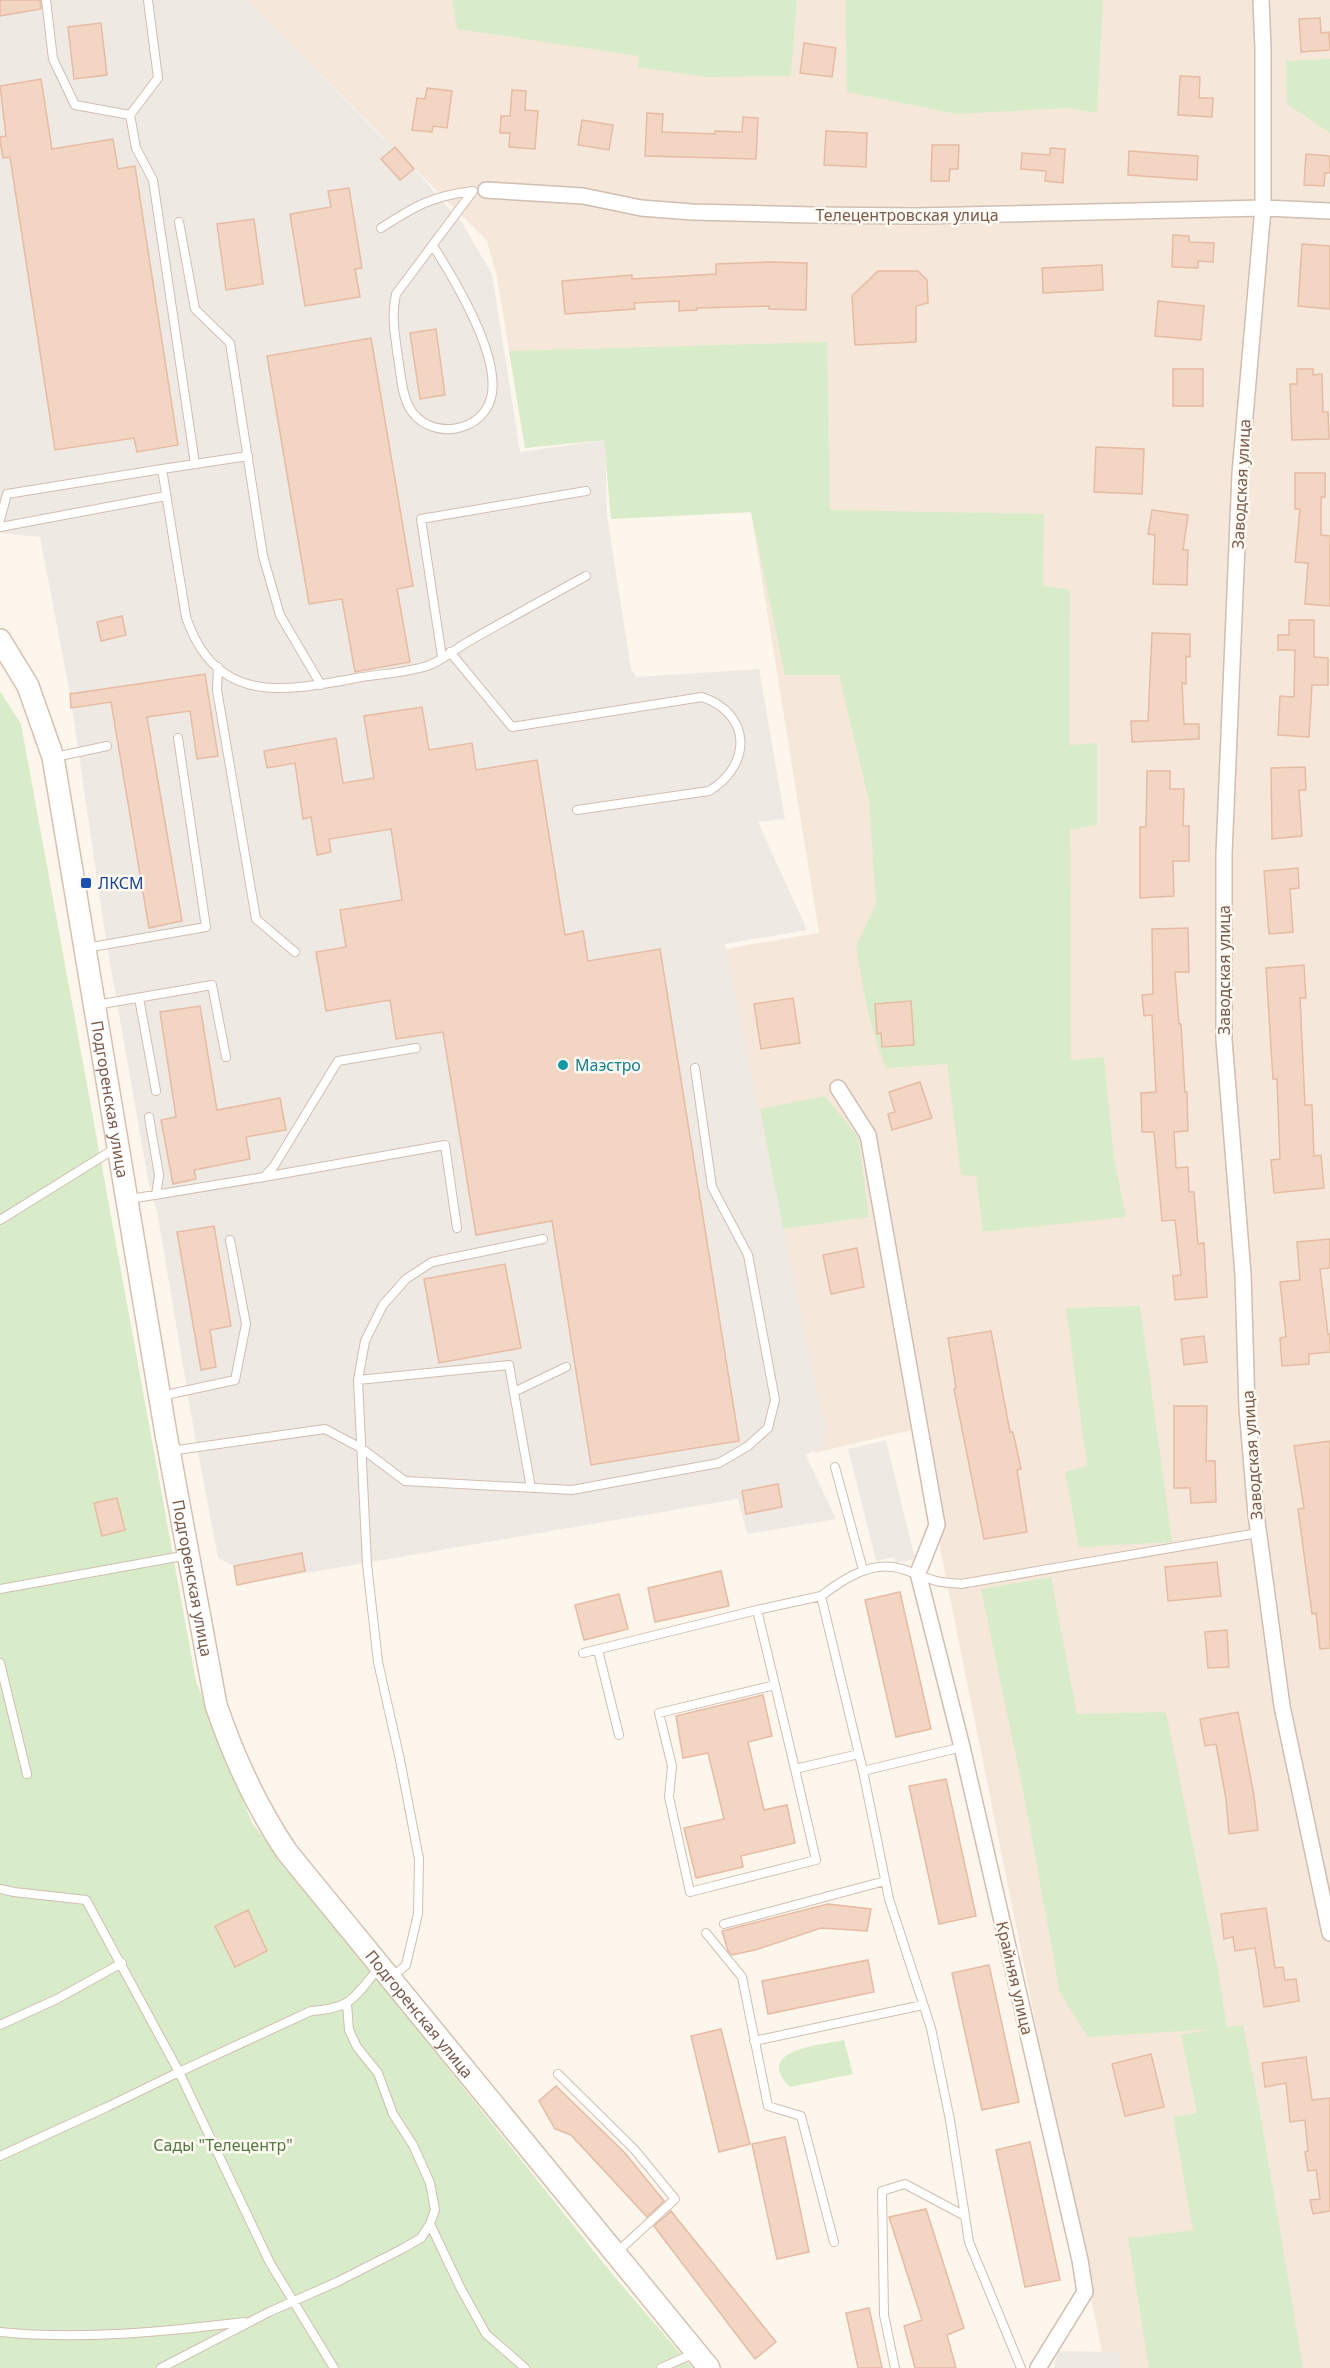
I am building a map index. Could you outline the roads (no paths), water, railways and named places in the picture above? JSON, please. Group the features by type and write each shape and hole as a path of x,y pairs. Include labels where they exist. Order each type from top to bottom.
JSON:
{"street":[{"name":"Заводская улица","path":"1261,0 1263,208 1240,474 1224,854 1224,1040 1243,1274 1247,1408 1258,1533 1282,1706 1330,1933"},
{"name":"Телецентровская улица","path":"480,191 583,196 640,208 681,211 812,215 917,216 1263,208 1330,211"},
{"name":"Подгоренская улица","path":"0,640 28,686 53,757 169,1451 216,1705 246,1781 264,1818 287,1852 703,2360"},
{"path":"838,1088 868,1135 937,1525 919,1576"},
{"name":"Крайняя улица","path":"919,1576 962,1747 1049,2118 1085,2292 1038,2368"}],"lane":[{"path":"46,0 53,59 75,105 130,115"},
{"path":"148,0 158,78 130,115 136,148 153,180 195,464"},
{"path":"381,228 417,205 451,194 480,191"},
{"path":"433,246 458,285 485,348 492,374 492,394 486,408 476,420 462,428 447,430 432,427 419,419 409,407 404,394 392,313 396,294 433,246 480,191"},
{"path":"179,222 195,309 230,343 263,556 280,615 321,685"},
{"path":"0,520 7,494 248,456"},
{"path":"162,469 186,617 193,638 203,653 218,667 237,680 254,687 276,689 321,685 429,665 585,576"},
{"path":"442,657 421,519 586,491"},
{"path":"0,527 166,496"},
{"path":"450,652 512,727 702,697 724,708 736,725 740,740 740,755 724,782 709,791 577,810"},
{"path":"218,667 217,690 256,919 295,952"},
{"path":"86,948 206,927 178,738"},
{"path":"53,757 107,746"},
{"path":"95,1005 212,986 226,1057"},
{"path":"139,998 156,1091"},
{"path":"264,1177 274,1166 338,1061 416,1048"},
{"path":"169,1451 325,1429 361,1448 405,1481 572,1490 719,1463 748,1446 768,1428 775,1400 748,1255 712,1187 695,1068"},
{"path":"149,1117 159,1175 156,1195"},
{"path":"127,1200 445,1145 457,1228"},
{"path":"0,1220 118,1147"},
{"path":"0,2156 311,2010 335,2009 347,2004 385,1972 406,1965 418,1914 419,1859 378,1662 367,1564 358,1380 365,1341 383,1305 406,1279 432,1262 543,1239"},
{"path":"160,1396 235,1380 246,1324 230,1240"},
{"path":"358,1380 509,1365 531,1488"},
{"path":"514,1392 566,1367"},
{"path":"835,1467 863,1570"},
{"path":"583,1653 821,1596 841,1580 863,1570 891,1566 934,1580 961,1584 1258,1533"},
{"path":"0,1589 188,1555"},
{"path":"821,1596 863,1771 889,1899 931,2028 950,2120 969,2242 1022,2368"},
{"path":"757,1610 795,1768 816,1860 690,1892 669,1797 672,1766 659,1713 775,1685"},
{"path":"598,1650 619,1735"},
{"path":"0,1663 27,1774"},
{"path":"863,1771 962,1747"},
{"path":"795,1768 859,1754"},
{"path":"724,1924 885,1881"},
{"path":"0,1889 86,1900 179,2072 270,2263 334,2368"},
{"path":"706,1933 742,1977 768,2106 801,2116 834,2242"},
{"path":"0,2025 57,1999 122,1963"},
{"path":"161,2368 251,2321 337,2282 402,2249 421,2238 430,2224 435,2210 429,2183 413,2145 393,2114 378,2073 357,2047 349,2030 347,2004"},
{"path":"754,2041 923,2005"},
{"path":"558,2074 634,2149 675,2199 615,2254"},
{"path":"895,2368 884,2315 882,2192 905,2184 965,2216"},
{"path":"430,2224 460,2287 486,2334 524,2366"},
{"path":"0,2332 32,2335 170,2331 251,2321"},
{"path":"661,2368 703,2360"},
{"path":"513,2368 524,2366"}],"place":[{"name":"ЛКСМ","path":"86,883"},
{"name":"Маэстро","path":"563,1065"}],"park label":[{"name":"Сады \"Телецентр\"","path":"223,2145"}]}
